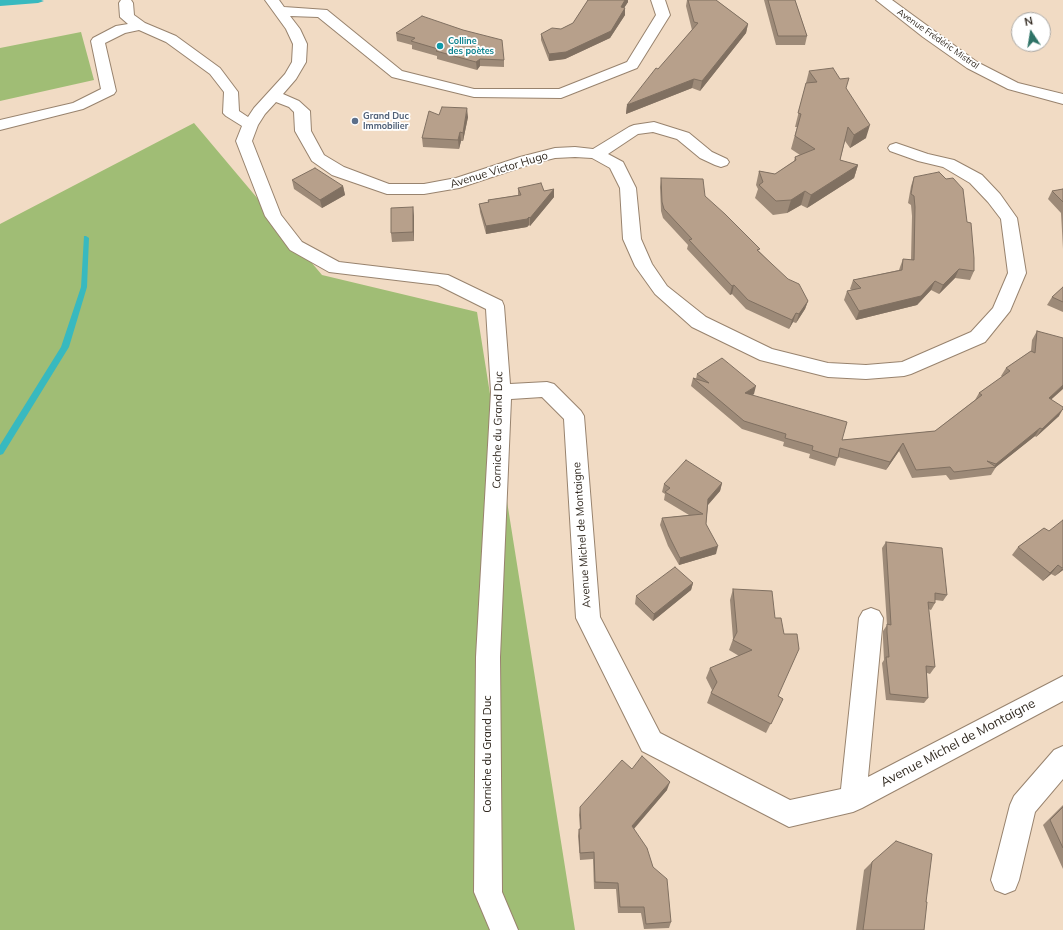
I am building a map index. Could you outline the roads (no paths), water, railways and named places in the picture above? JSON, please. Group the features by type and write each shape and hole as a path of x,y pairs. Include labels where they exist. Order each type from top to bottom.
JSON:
{"street":[{"path":"276,5 322,13 397,74 474,93 562,94 632,66 663,15 658,0"},
{"name":"Avenue Frédéric Mistral","path":"883,0 972,65 1013,86 1063,100"},
{"path":"126,3 127,17 140,26 171,39 215,71 230,92 231,114 250,125"},
{"name":"Corniche du Grand Duc","path":"276,5 293,29 300,44 299,62 291,76 259,111 250,125 244,141 273,216 296,246 335,268 442,279 495,306 501,392 488,657 488,892 504,930"},
{"path":"0,125 78,106 109,91 98,41 121,29 140,26"},
{"name":"Avenue Victor Hugo","path":"274,96 294,104 302,111 303,131 318,158 338,171 387,189 424,190 459,183 526,160 556,153 575,152 596,154 617,165 628,188 632,239 644,266 661,290 699,322 767,355 828,370 866,372 904,369 978,336 1001,311 1017,274 1009,218 994,198 976,179 948,163 924,158 896,148"},
{"path":"596,154 634,130 654,126 683,136 706,155 721,162"},
{"name":"Avenue Michel de Montaigne","path":"501,392 547,389 574,416 588,618 651,742 789,814 853,799 1063,688"},
{"path":"853,799 871,618"},
{"path":"1005,880 1023,805 1063,758"}],"water":[{"path":"0,0 44,1 38,3 0,6"}],"waterway":[{"path":"0,452 65,347 84,287 86,238"}],"place":[{"name":"Colline des poètes","path":"440,46"},
{"name":"Grand Duc Immobilier","path":"355,121"}]}
